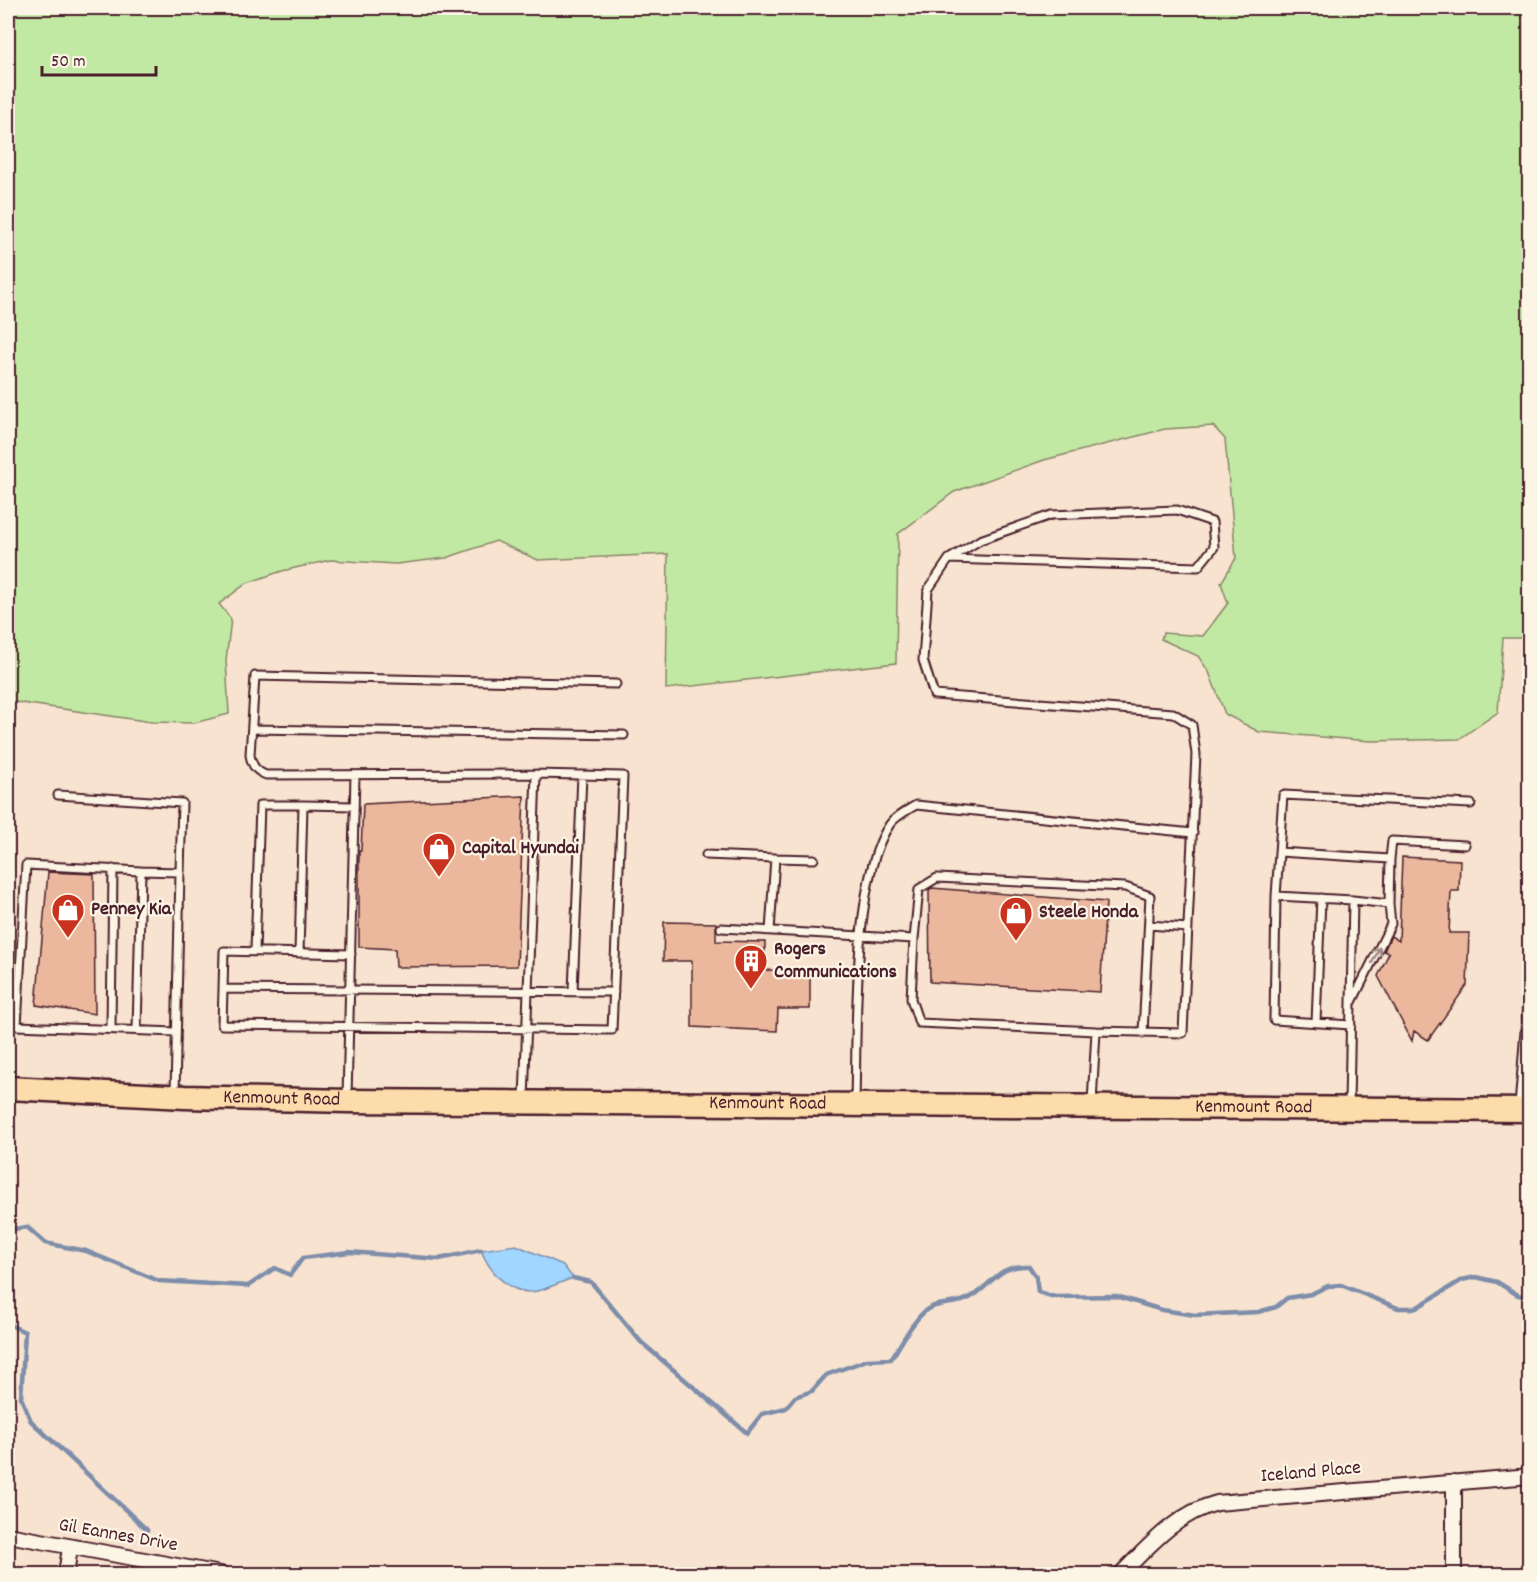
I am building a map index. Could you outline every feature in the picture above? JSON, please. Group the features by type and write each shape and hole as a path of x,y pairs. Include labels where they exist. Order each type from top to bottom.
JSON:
{"main road":[{"name":"Kenmount Road","path":"8,1088 174,1097 347,1101 1524,1110"}],"street":[{"name":"Iceland Place","path":"1121,1575 1171,1526 1202,1506 1248,1498 1530,1476"},
{"path":"1454,1482 1454,1575"},
{"name":"Gil Eannes Drive","path":"8,1535 221,1575"},
{"path":"66,1575 70,1548"}],"lane":[{"path":"949,559 1198,567 1214,547 1212,522 1177,510 1097,511 1051,515 980,540 949,559 928,590 923,660 934,695 1173,713 1192,725 1196,754 1184,1033 1143,1033 918,1023 911,999 919,889 937,879 1125,887 1150,896 1143,1033"},
{"path":"351,954 224,951 222,1025 612,1030 623,776 266,775 257,772 251,763 250,755 255,676 616,684"},
{"path":"252,729 624,735"},
{"path":"524,1102 536,774"},
{"path":"347,1101 355,775"},
{"path":"573,991 582,775"},
{"path":"58,795 182,803 174,1097"},
{"path":"1351,1024 1274,1020 1276,896 1283,795 1471,804"},
{"path":"255,951 260,805 354,806"},
{"path":"298,952 303,805"},
{"path":"855,1106 864,911 876,848 891,821 916,805 1192,833"},
{"path":"1351,1004 1391,924 1389,904 1392,841 1465,845"},
{"path":"1279,852 1390,859"},
{"path":"706,855 814,859"},
{"path":"770,931 775,858"},
{"path":"176,1032 17,1026 26,866 180,872"},
{"path":"111,1029 113,869"},
{"path":"137,1030 141,871"},
{"path":"1276,896 1389,904"},
{"path":"1316,1023 1321,898"},
{"path":"1348,1108 1353,900"},
{"path":"1524,1110 1530,905"},
{"path":"1149,925 1188,928"},
{"path":"721,928 914,939"},
{"path":"223,989 350,988 614,992"},
{"path":"1092,1107 1096,1031"}],"green space":[{"path":"8,8 1529,8 1530,638 1503,638 1498,712 1459,739 1371,741 1259,732 1225,714 1209,672 1198,656 1161,639 1163,633 1203,636 1228,603 1221,583 1236,558 1225,439 1213,426 1165,429 1044,460 954,492 898,534 896,663 666,689 668,554 538,560 496,541 446,558 396,564 330,560 282,571 247,583 219,604 231,619 226,660 229,714 194,723 152,722 8,701"}],"water":[{"path":"516,1245 563,1265 573,1278 537,1291 527,1292 510,1286 495,1274 481,1250"}],"building":[{"name":"Capital Hyundai","path":"524,796 517,966 396,967 395,949 359,947 359,851 361,851 363,804"},
{"path":"1402,857 1460,860 1459,891 1451,891 1449,933 1469,933 1467,985 1428,1040 1414,1031 1412,1041 1378,976 1389,953 1384,951 1391,936 1399,941"},
{"name":"Penney Kia","path":"48,872 94,874 95,1014 36,1005"},
{"name":"Steele Honda","path":"932,888 1106,902 1100,992 930,982 929,890"},
{"name":"Rogers Communications","path":"664,922 716,923 716,941 765,942 765,970 810,971 810,1009 778,1009 777,1031 692,1027 692,961 663,961"}],"waterway":[{"path":"8,1230 27,1227 45,1243 86,1251 159,1281 248,1286 275,1268 290,1275 303,1258 349,1252 439,1259 481,1250"},
{"path":"573,1278 591,1282 641,1342 747,1433 762,1414 786,1408 795,1397 812,1391 826,1375 867,1360 891,1359 911,1327 926,1310 972,1297 1000,1274 1017,1267 1029,1266 1036,1277 1038,1292 1055,1297 1116,1296 1162,1310 1195,1315 1258,1312 1276,1307 1287,1298 1311,1294 1328,1286 1341,1285 1398,1308 1416,1308 1462,1280 1476,1277 1497,1282 1518,1295 1530,1297"},
{"path":"8,1324 25,1332 21,1398 31,1421 147,1530"}],"place":[{"name":"Capital Hyundai","path":"439,878"},
{"name":"Penney Kia","path":"68,939"},
{"name":"Steele Honda","path":"1016,942"},
{"name":"Rogers Communications","path":"751,990"}]}
